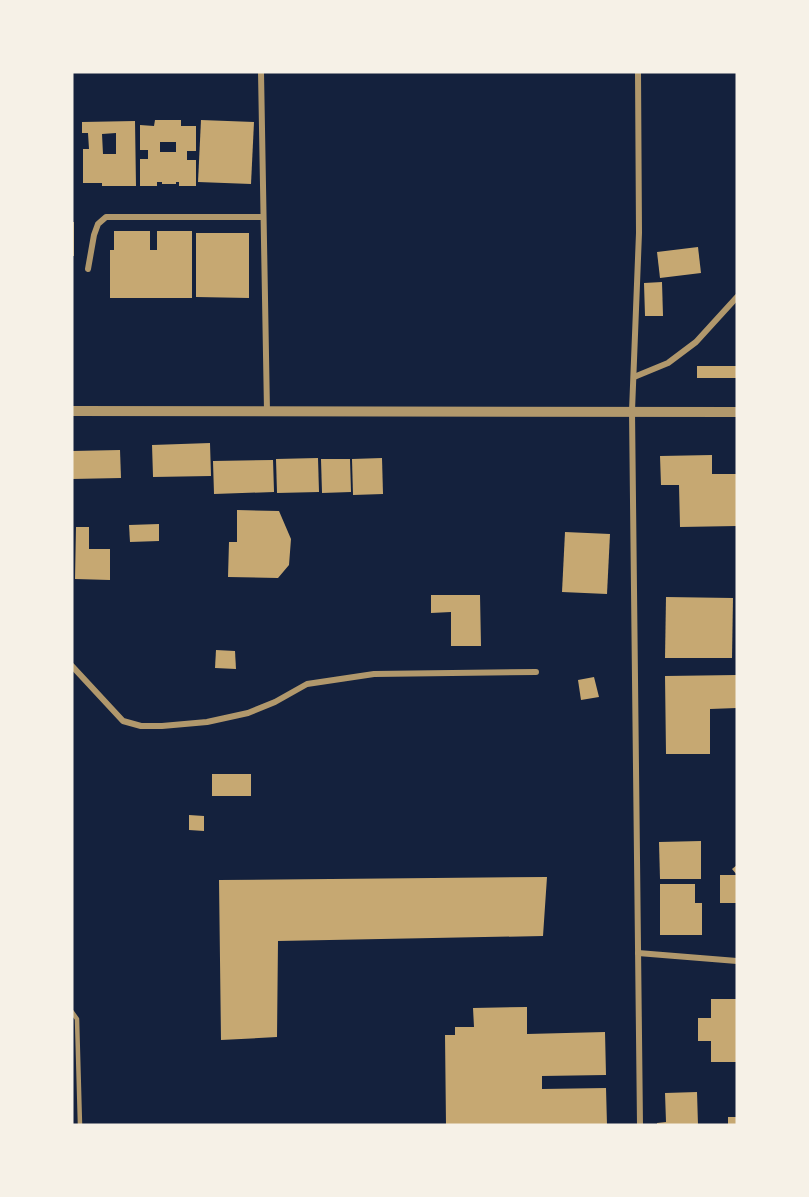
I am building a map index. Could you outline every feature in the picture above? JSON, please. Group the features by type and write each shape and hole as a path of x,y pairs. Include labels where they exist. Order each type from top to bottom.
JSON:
{"street":[{"path":"261,72 267,411"},
{"path":"638,72 639,233 632,411 640,1125"},
{"path":"88,269 94,234 98,224 106,217 263,217"},
{"path":"634,377 668,363 696,342 737,297"},
{"path":"72,411 737,412"},
{"path":"72,666 123,721 141,726 207,722 248,713 275,702 307,684 363,676 537,672"},
{"path":"638,953 737,961"}],"lane":[{"path":"72,1012 77,1019 80,1125"}],"building":[{"path":"155,120 181,120 181,126 196,126 196,151 187,151 187,160 196,160 196,186 179,186 179,182 162,184 162,182 157,182 157,186 140,186 140,159 148,159 148,150 140,150 140,125 154,126","holes":["160,142 176,142 176,152 160,152"]},
{"path":"201,120 254,122 251,184 198,182"},
{"path":"135,121 136,186 102,186 102,183 83,183 83,149 89,149 88,133 82,133 82,122","holes":["116,133 116,154 103,154 102,134"]},
{"path":"72,222 74,222 74,256 72,256"},
{"path":"114,231 150,231 150,250 157,250 157,231 192,231 192,298 110,298 110,250 114,250"},
{"path":"196,233 249,233 249,298 196,297"},
{"path":"698,247 701,273 660,278 657,252"},
{"path":"662,282 663,316 645,316 644,283"},
{"path":"697,366 737,366 737,378 697,378"},
{"path":"210,443 211,476 153,477 152,445"},
{"path":"120,450 121,478 72,479 72,451"},
{"path":"712,455 712,474 737,474 737,526 680,527 679,485 661,485 660,456"},
{"path":"318,458 319,492 277,493 276,459"},
{"path":"382,458 383,494 353,495 352,459"},
{"path":"321,459 350,459 351,492 322,493"},
{"path":"273,460 274,492 214,494 213,461"},
{"path":"237,510 279,511 291,539 289,565 278,578 228,577 229,542 237,542"},
{"path":"159,524 159,541 130,542 129,525"},
{"path":"76,527 89,527 89,549 110,549 110,580 75,579"},
{"path":"565,532 610,534 607,594 562,592"},
{"path":"431,595 480,595 481,646 451,646 451,612 431,613"},
{"path":"666,597 733,598 732,658 665,658"},
{"path":"216,650 235,651 236,669 215,668"},
{"path":"737,675 737,708 710,709 710,754 666,754 665,676"},
{"path":"594,677 599,697 581,700 578,680"},
{"path":"212,774 251,774 251,796 212,796"},
{"path":"189,815 204,816 204,831 189,830"},
{"path":"701,841 701,879 660,879 659,842"},
{"path":"737,865 737,875 732,869"},
{"path":"720,875 737,875 737,903 720,903"},
{"path":"547,877 543,936 278,941 277,1037 221,1040 219,880"},
{"path":"660,884 695,884 695,903 702,903 702,935 660,935"},
{"path":"711,999 737,999 737,1062 711,1062 711,1041 698,1041 698,1018 711,1018"},
{"path":"527,1007 527,1034 605,1032 606,1075 542,1076 542,1089 606,1088 607,1125 446,1125 445,1035 455,1035 455,1027 474,1027 473,1008"},
{"path":"697,1092 698,1125 657,1125 657,1123 666,1122 665,1093"},
{"path":"728,1117 737,1117 737,1125 728,1125"}]}
